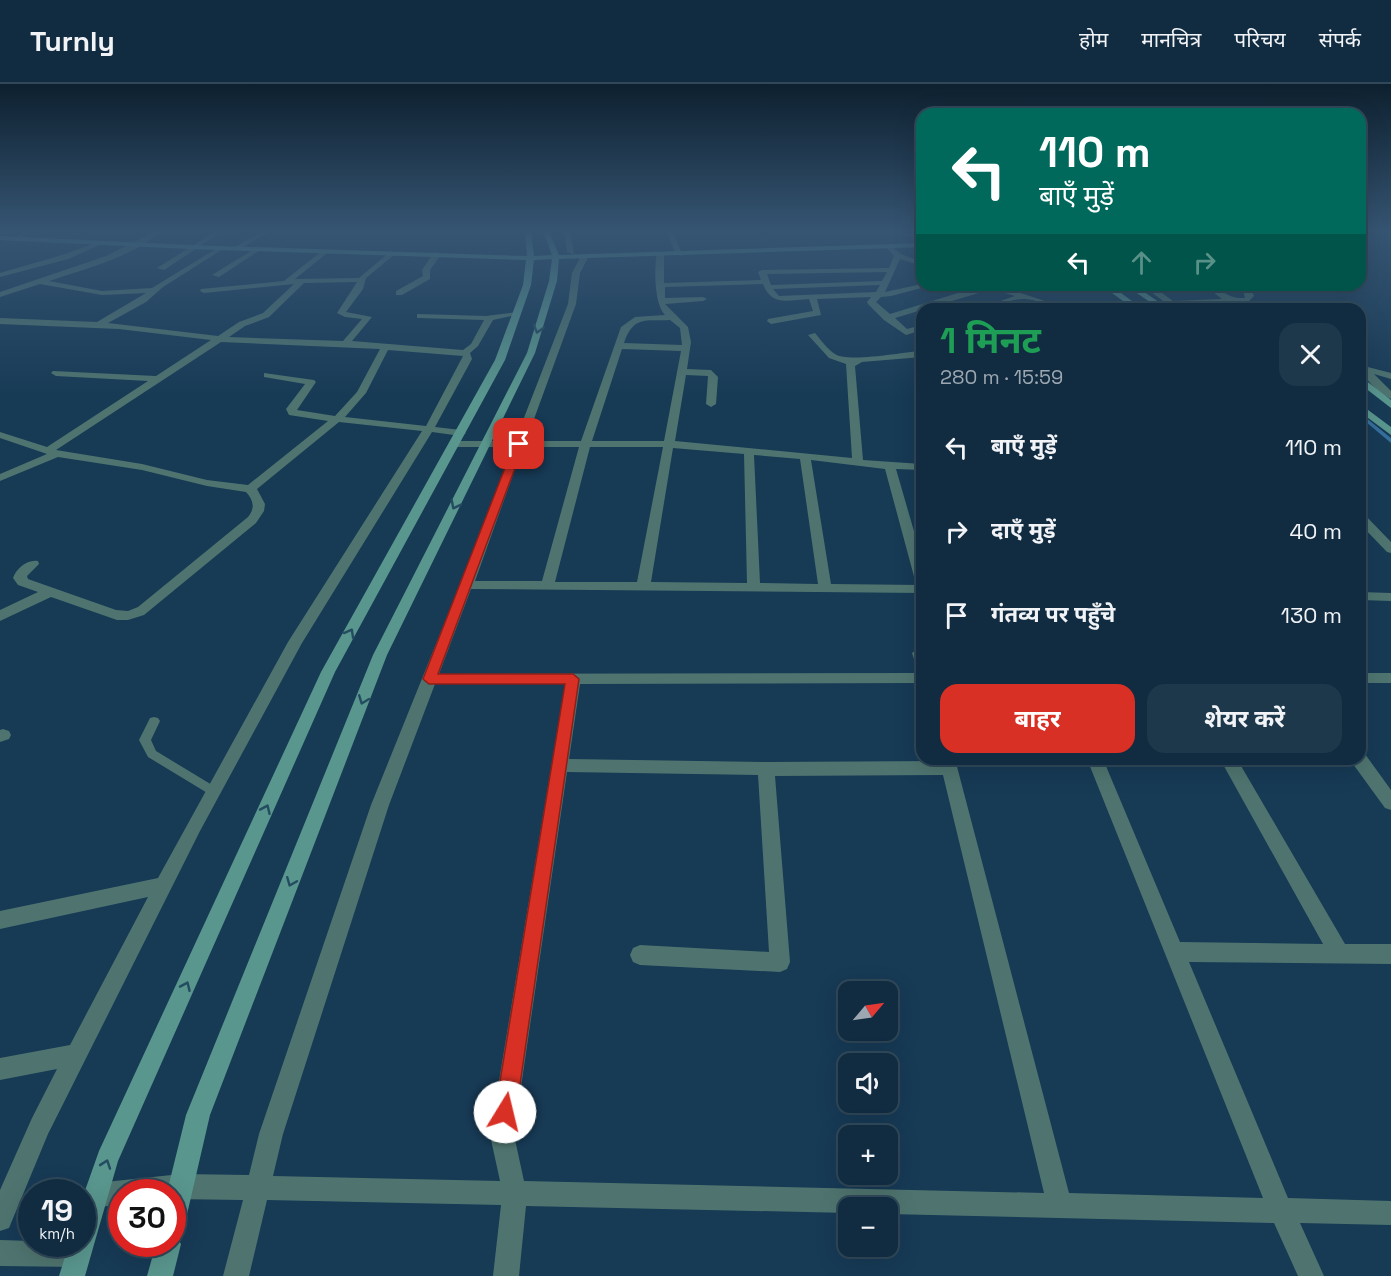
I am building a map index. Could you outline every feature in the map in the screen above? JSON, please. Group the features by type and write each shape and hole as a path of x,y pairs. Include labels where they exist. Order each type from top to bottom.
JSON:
{"street":[{"path":"0,295 26,287"},
{"path":"67,287 102,293 155,290"},
{"path":"98,325 143,300 160,287"},
{"path":"204,291 244,287"},
{"path":"0,478 52,452 246,322 266,315 296,287"},
{"path":"346,343 368,318 365,315 341,313 360,287"},
{"path":"399,293 410,287"},
{"path":"108,1194 96,1195 107,1159 328,672 500,360 526,287"},
{"path":"183,1179 198,1115 380,655 531,353 551,287"},
{"path":"236,1276 271,1134 380,805 572,304 574,287"},
{"path":"644,588 686,348 684,327 676,317 665,311 660,301 659,287"},
{"path":"768,287 771,294 778,298 895,294 916,288"},
{"path":"883,287 879,295 871,302 886,318 906,332 916,329"},
{"path":"935,303 974,291"},
{"path":"1006,291 1043,303"},
{"path":"1113,291 1130,303"},
{"path":"1139,291 1160,303"},
{"path":"1152,291 1163,303"},
{"path":"1216,291 1230,301"},
{"path":"1209,303 1250,298 1248,291"},
{"path":"1000,303 1023,296"},
{"path":"771,321 818,313 812,297"},
{"path":"660,301 703,299"},
{"path":"886,318 916,309"},
{"path":"420,316 490,318 517,314"},
{"path":"547,587 585,445 625,327 632,321 676,317"},
{"path":"1,322 98,325 169,331 221,339 346,343 465,353 474,346 490,318"},
{"path":"812,335 832,356 852,363 862,359 916,354"},
{"path":"619,346 686,348"},
{"path":"250,489 337,419 361,393 386,348"},
{"path":"0,1219 40,1126 213,791 295,642 429,429 467,359 468,356 465,353"},
{"path":"852,363 850,365 858,463"},
{"path":"1366,369 1391,376"},
{"path":"682,372 711,373 713,377 711,404"},
{"path":"1366,372 1391,396"},
{"path":"56,373 159,379"},
{"path":"267,375 311,381 291,409 293,413 429,429 486,445 669,444 916,467"},
{"path":"1366,385 1391,405"},
{"path":"1366,412 1391,432"},
{"path":"0,435 52,452 142,467 207,483 250,489 260,501 261,506 252,520 142,610 124,616 23,582 20,578 21,574 33,564"},
{"path":"749,453 754,589"},
{"path":"805,457 825,589"},
{"path":"890,466 916,559"},
{"path":"1366,523 1391,549"},
{"path":"466,585 916,590"},
{"path":"0,616 51,591"},
{"path":"1366,596 1391,597"},
{"path":"429,679 916,678"},
{"path":"1366,678 1391,678"},
{"path":"506,1276 515,1194 502,1135 573,679"},
{"path":"559,765 766,769 916,765"},
{"path":"948,765 1060,1206"},
{"path":"1097,765 1281,1211 1311,1276"},
{"path":"1231,765 1339,953"},
{"path":"1363,765 1391,803"},
{"path":"639,955 780,962 766,769"},
{"path":"0,920 163,885"},
{"path":"1174,952 1391,954"},
{"path":"0,1070 76,1055"},
{"path":"186,1186 1391,1213"},
{"path":"0,1253 18,1253"},
{"path":"160,1276 165,1257"}],"lane":[{"path":"154,721 145,740 152,754 213,791"}],"waterway":[{"path":"1366,419 1391,441"}],"route":[{"path":"505,1112 573,679 429,679 496,510 519,444"}]}
